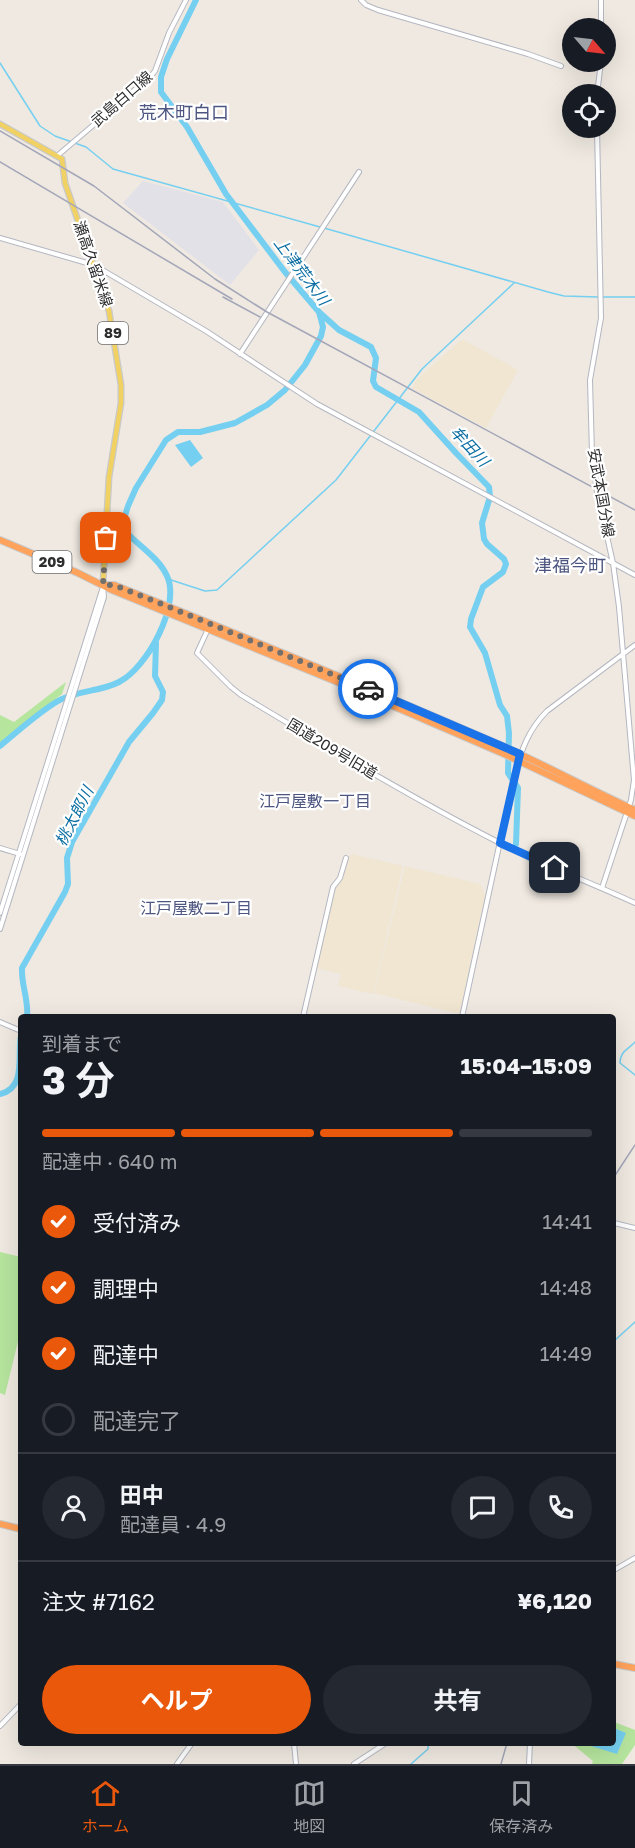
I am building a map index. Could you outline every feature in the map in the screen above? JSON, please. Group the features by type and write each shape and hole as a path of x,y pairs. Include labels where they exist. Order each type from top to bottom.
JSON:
{"highway":[{"name":"209","path":"0,540 112,590 178,614 519,757 630,810 635,816"},
{"name":"209","path":"178,614 208,629 519,757"},
{"path":"0,1524 18,1528"},
{"path":"616,1664 635,1668"}],"main road":[{"path":"0,124 57,156"},
{"name":"瀬高久留米線","path":"57,156 62,159 65,183 110,311 118,366 121,403 111,457 103,585"}],"street":[{"name":"武島白口線","path":"57,156 151,76 186,0"},
{"path":"361,0 378,10 528,54 561,66"},
{"path":"601,0 602,18"},
{"name":"安武本国分線","path":"597,138 601,318 590,380 592,454 597,492 613,563 625,653 634,780 630,810 602,888"},
{"path":"240,354 359,172"},
{"path":"0,238 94,266 200,327 294,390 338,416 635,574"},
{"path":"0,913 105,597 103,585"},
{"path":"0,929 65,705 103,585"},
{"name":"国道209号旧道","path":"208,629 197,653 231,687 367,771 500,843"},
{"path":"463,1014 519,757 536,722 547,711 635,645"},
{"path":"500,843 635,903"},
{"path":"0,848 21,854"},
{"path":"304,1014 333,887 340,878 346,858"},
{"path":"0,1022 18,1030"},
{"path":"616,1223 635,1228"},
{"path":"616,1569 635,1558"},
{"path":"0,1726 18,1707"},
{"path":"177,1764 190,1746"},
{"path":"294,1746 296,1764"},
{"path":"354,1764 381,1746"},
{"path":"529,1764 530,1746"}],"shaded area":[{"path":"143,181 223,202 259,250 230,285 123,203"},
{"path":"462,339 518,370 486,428 412,388 416,380"},
{"path":"352,854 403,866 373,994 338,986 341,974 316,968 334,888 341,881 348,858"},
{"path":"405,866 480,884 485,895 460,1014 374,993"}],"green space":[{"path":"66,682 62,694 0,744 0,715 14,722"},
{"path":"0,1252 18,1256 18,1341 5,1395 0,1393"},
{"path":"616,1723 635,1730 635,1745 622,1764 592,1764 593,1761 575,1746 616,1746"}],"water":[{"path":"190,440 203,458 191,467 175,445"},
{"path":"616,1729 626,1733 617,1754 591,1746 616,1746"}],"waterway":[{"name":"上津荒木川","path":"0,746 58,701 119,682 130,675 140,664 159,635 169,603 170,588 167,576 159,564 126,532 125,516 136,488 166,440 178,432 200,432 235,423 267,405 285,390 305,365 321,336 323,327 319,312 285,272 226,194 187,127 161,92 161,77 167,59 196,0"},
{"path":"0,63 40,126 55,136 86,147 113,169 320,227"},
{"path":"324,228 548,292 564,296 598,297"},
{"path":"168,579 205,591 217,590 336,480 422,369 514,283"},
{"path":"603,297 635,297"},
{"name":"牟田川","path":"319,312 339,330 371,347 376,358 373,381 376,387 419,412 489,487 490,497 482,523 484,539 504,559 506,564 503,572 483,587 470,627 485,653 500,705 507,716 508,773 518,788 516,844"},
{"name":"桃太郎川","path":"27,1014 22,968 65,892 68,884 67,858 72,842 129,742 162,700 163,692 155,676 156,643"},
{"path":"635,1042 620,1059 620,1063 635,1075"},
{"name":"桃太郎川","path":"0,1094 8,1091 14,1085 18,1074"},
{"path":"616,1339 635,1322"},
{"path":"411,1764 428,1749 428,1746"}],"railway":[{"path":"0,131 94,186 215,279 267,312 635,510"},
{"path":"0,162 232,299"},
{"path":"223,297 260,317"},
{"path":"616,1174 635,1145"},
{"path":"501,1764 506,1746"}],"way so far":[{"path":"106,538 103,585 114,585 368,689"}],"district":[{"name":"荒木町白口","path":"184,113"},
{"name":"津福今町","path":"570,566"},
{"name":"江戸屋敷一丁目","path":"315,801"},
{"name":"江戸屋敷二丁目","path":"196,908"}],"route":[{"path":"368,689 520,754 500,843 555,868"}]}
